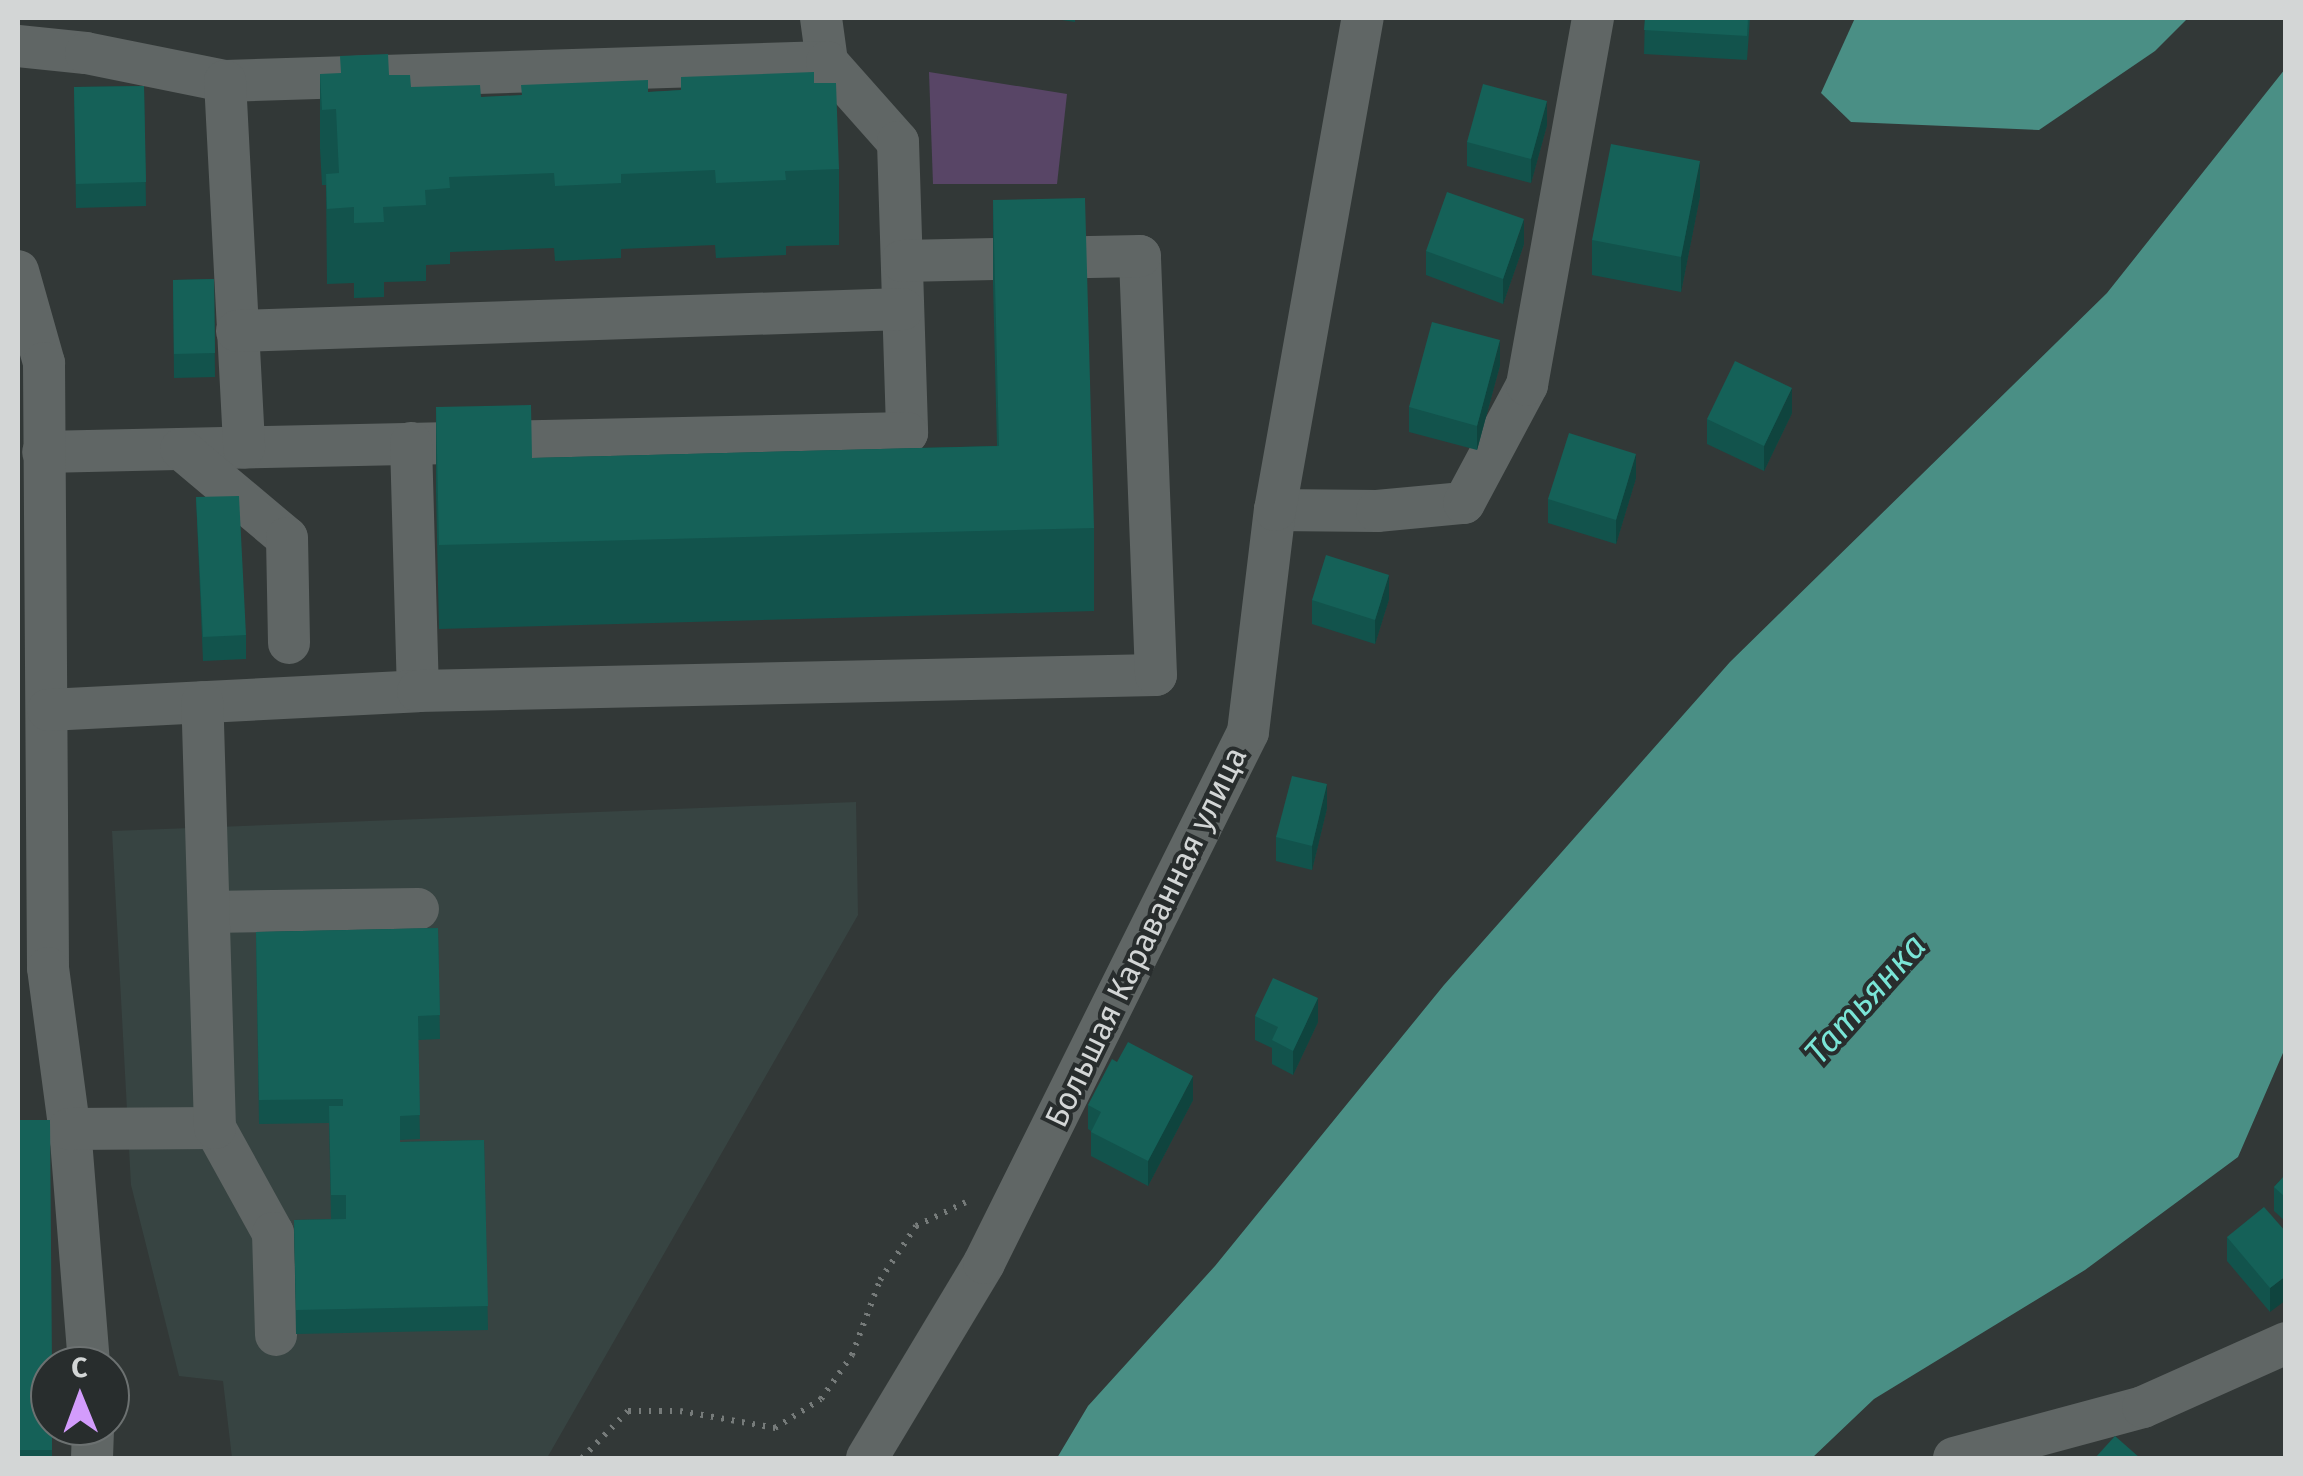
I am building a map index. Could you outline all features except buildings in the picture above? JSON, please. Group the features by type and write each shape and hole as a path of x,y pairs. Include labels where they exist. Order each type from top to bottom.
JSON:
{"street":[{"path":"43,452 907,433 898,142 827,62 820,18"},
{"name":"Большая Караванная улица","path":"867,1458 984,1263 1248,732 1275,510 1363,18"},
{"path":"1275,510 1377,511 1464,503 1527,385 1594,18"},
{"path":"18,46 85,35 225,81 827,62"},
{"path":"225,81 244,448"},
{"path":"48,710 418,691 1156,675 1140,256 902,261"},
{"path":"18,270 44,364 43,452 31,606 48,710 34,852 48,968 59,1150 85,1346"},
{"path":"237,331 902,309"},
{"path":"411,443 418,691"},
{"path":"181,449 287,538 290,643"},
{"path":"202,702 215,1128 274,1233 276,1335"},
{"path":"209,912 418,909"},
{"path":"59,1150 215,1128"},
{"path":"1954,1458 2143,1407 2286,1343"}],"path":[{"path":"582,1458 628,1411 680,1410 776,1428 822,1399 852,1355 880,1280 916,1226 975,1197"}],"shaded area":[{"path":"929,72 1067,94 1057,184 933,184"},
{"path":"856,802 858,915 547,1458 232,1458 223,1381 179,1376 131,1185 112,831"}],"water":[{"path":"1855,18 2188,18 2155,51 2039,130 1851,122 1821,93"},
{"name":"Татьянка","path":"2285,69 2286,1046 2238,1157 2085,1270 1874,1399 1812,1458 1057,1458 1088,1406 1215,1266 1444,985 1730,662 2107,293"}]}
